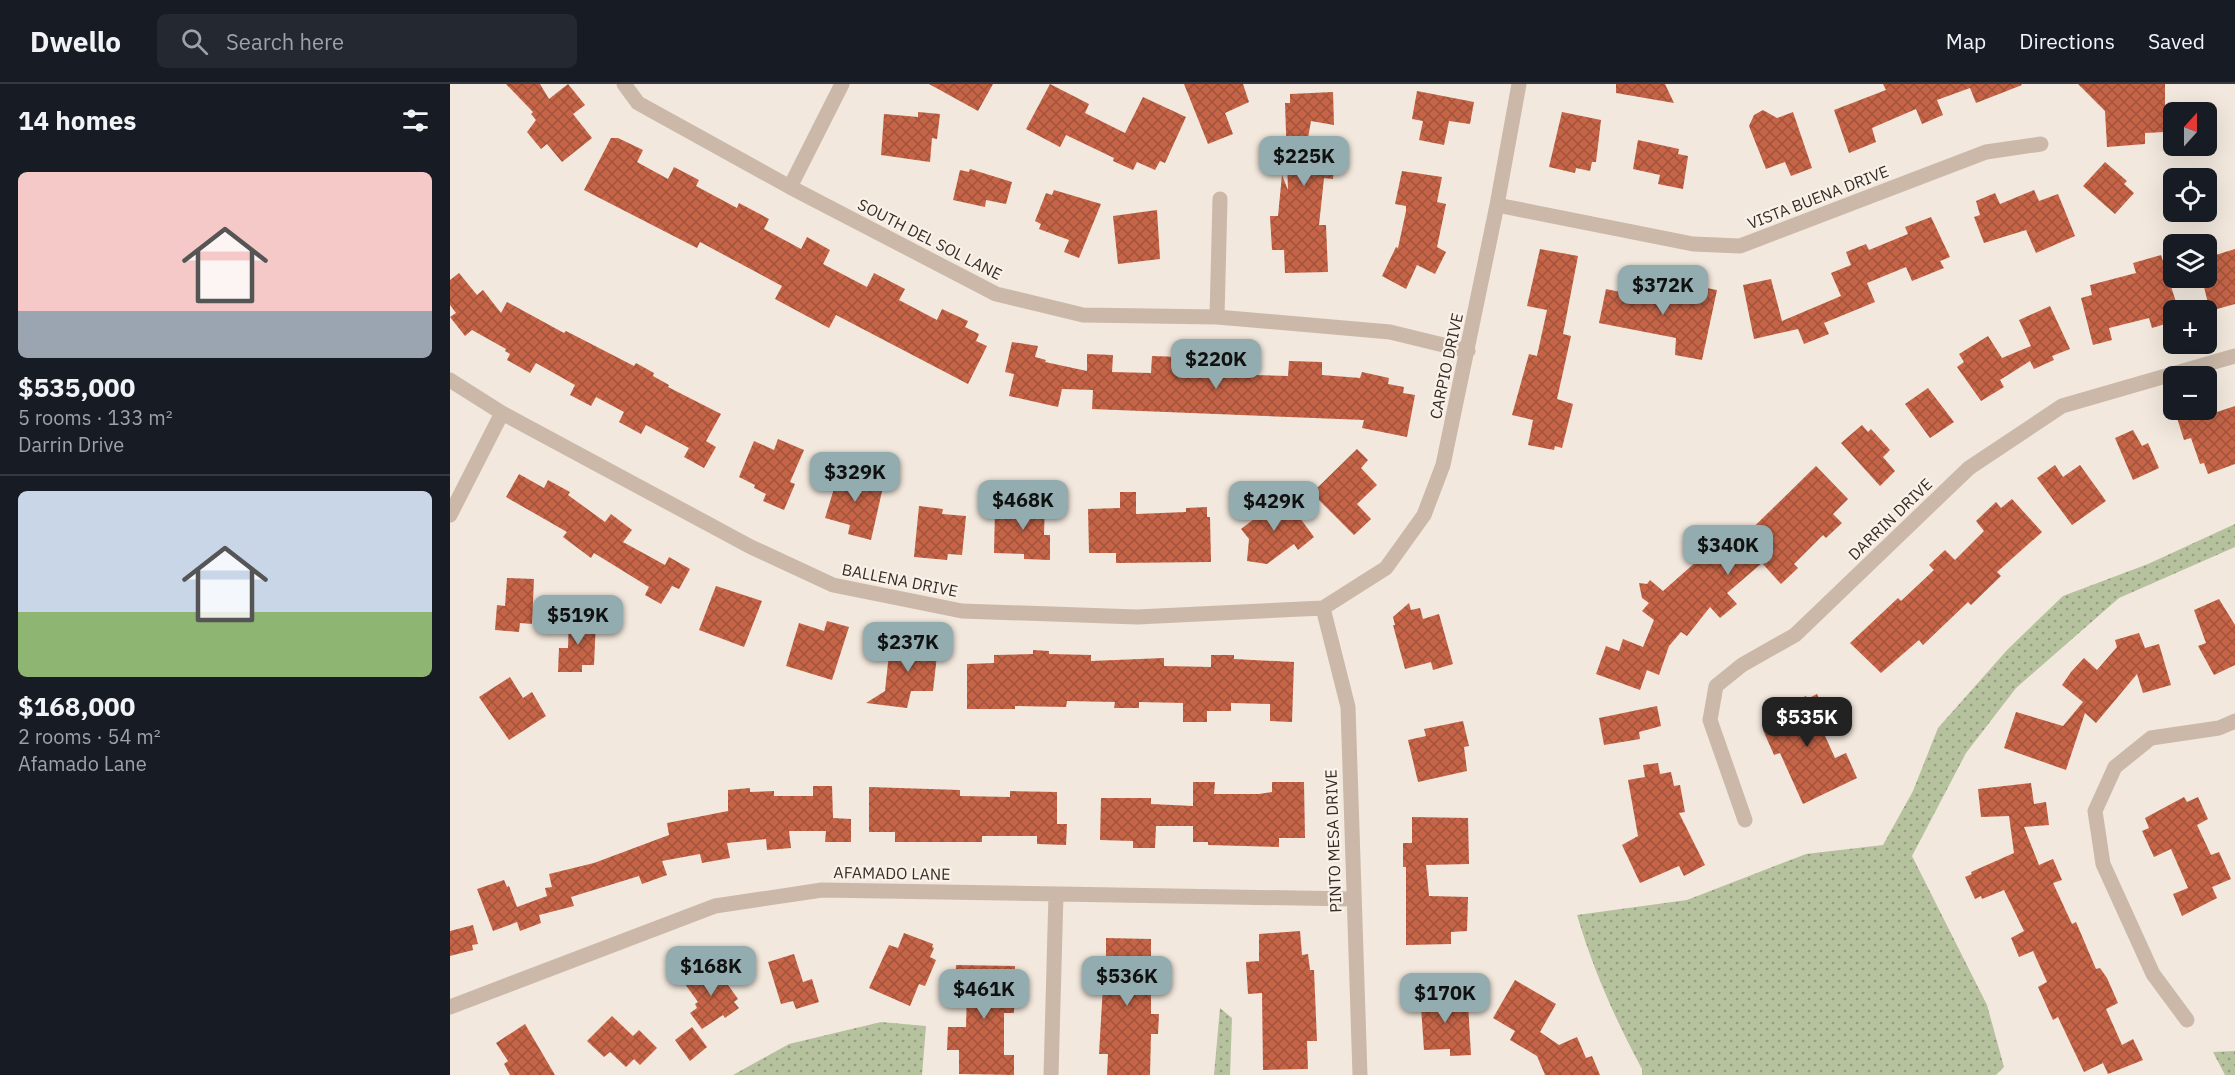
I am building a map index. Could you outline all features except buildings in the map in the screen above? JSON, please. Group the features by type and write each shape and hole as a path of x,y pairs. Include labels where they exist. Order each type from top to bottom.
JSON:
{"street":[{"name":"SOUTH DEL SOL LANE","path":"624,84 638,103 790,187 996,294 1083,315 1217,317 1390,332 1468,351"},
{"path":"790,187 842,84"},
{"name":"CARPIO DRIVE","path":"1323,608 1386,568 1424,515 1443,465 1468,351 1519,84"},
{"name":"VISTA BUENA DRIVE","path":"1497,205 1693,244 1740,246 1986,152 2041,144"},
{"path":"1217,317 1220,199"},
{"name":"DARRIN DRIVE","path":"1745,820 1710,720 1716,686 1742,665 1795,635 1969,468 2062,406 2235,356"},
{"name":"BALLENA DRIVE","path":"450,380 502,413 751,547 833,585 962,611 1137,617 1323,608"},
{"path":"450,515 502,413"},
{"name":"PINTO MESA DRIVE","path":"1323,608 1348,707 1360,1075"},
{"path":"2187,1020 2153,974 2103,864 2095,812 2115,767 2151,738 2219,728 2235,721"},
{"name":"AFAMADO LANE","path":"450,1007 715,906 822,890 1353,899"},
{"path":"1051,1075 1056,894"}],"green space":[{"path":"2235,524 2235,547 2119,598 2016,688 1966,753 1912,856 1987,1005 2004,1067 1996,1075 1642,1075 1642,1069 1597,974 1577,915 1687,900 1806,854 1883,845 1913,791 1938,728 2008,649 2063,596 2148,564"},
{"path":"1220,1008 1232,1018 1230,1075 1214,1075"},
{"path":"881,1022 926,1026 922,1075 733,1075 789,1044"},
{"path":"2235,1051 2235,1075 2225,1075 2213,1052"}]}
